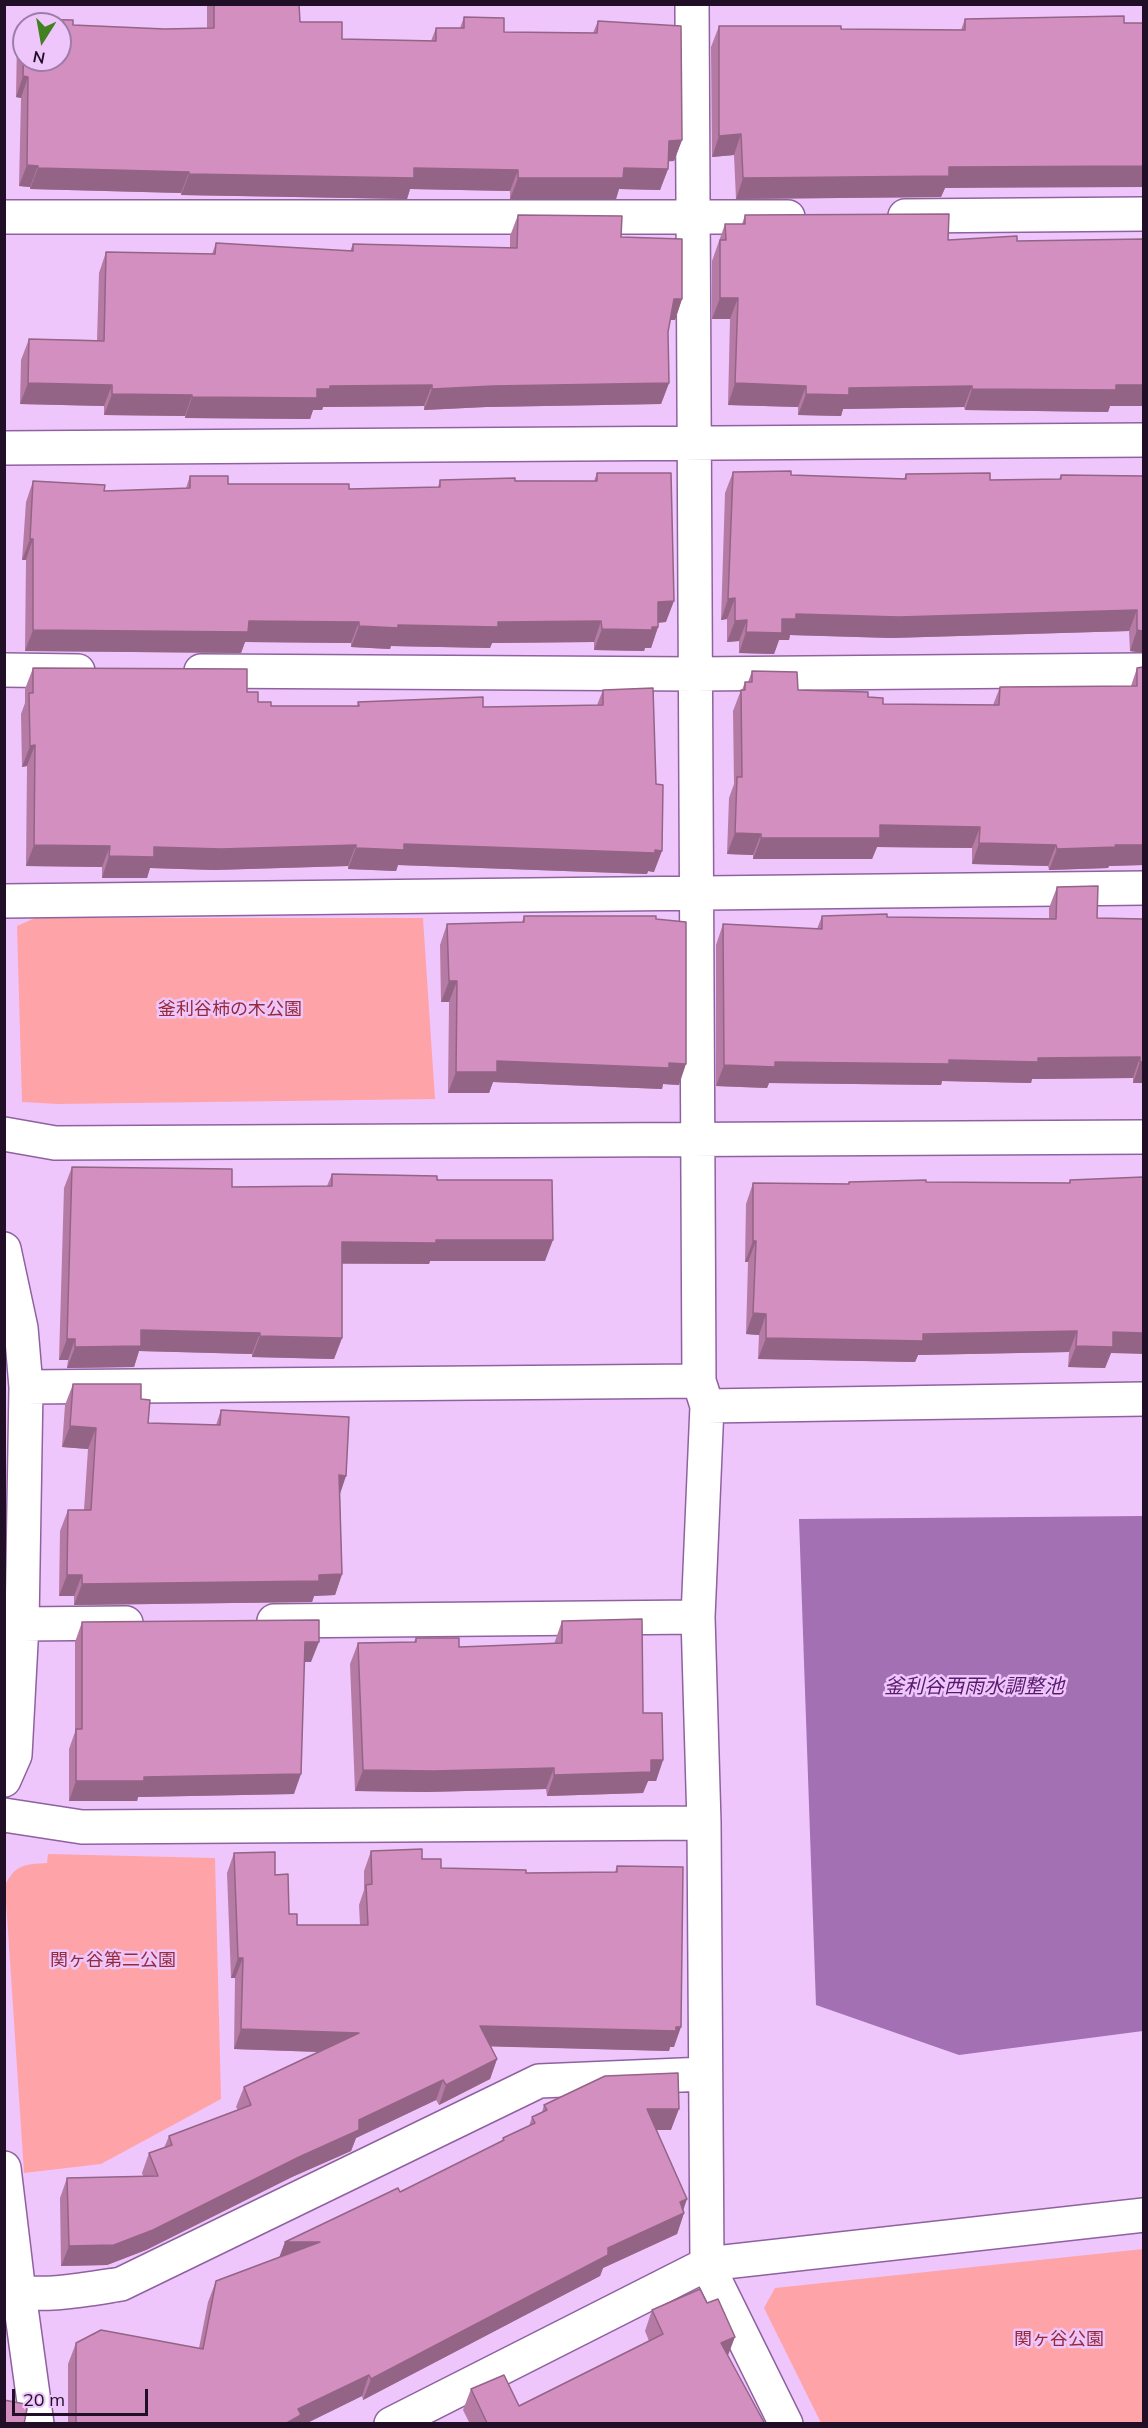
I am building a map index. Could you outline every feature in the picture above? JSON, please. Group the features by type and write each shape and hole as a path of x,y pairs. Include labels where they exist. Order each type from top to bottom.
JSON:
{"street":[{"path":"692,4 696,444 697,1139 703,1393 698,1617 704,1823 707,2264 786,2424"},
{"path":"871,216 1143,214"},
{"path":"4,217 812,217"},
{"path":"4,448 1143,440"},
{"path":"4,670 112,671"},
{"path":"171,671 695,674 1143,670"},
{"path":"4,901 1143,888"},
{"path":"4,1134 55,1143 1143,1137"},
{"path":"4,1249 21,1328 26,1387 22,1624 15,1755 4,1780"},
{"path":"26,1387 1143,1399"},
{"path":"247,1622 698,1617"},
{"path":"22,1624 152,1622"},
{"path":"4,1815 82,1827 704,1823"},
{"path":"11,2292 74,2292 120,2284 539,2081 705,2074"},
{"path":"4,2168 11,2292 38,2424"},
{"path":"391,2424 707,2264 1143,2215"}],"green space":[{"name":"釜利谷柿の木公園","path":"35,918 423,918 435,1099 58,1104 22,1102 17,926"},
{"name":"関ヶ谷第二公園","path":"48,1854 215,1858 221,2099 101,2164 24,2173 5,1886 12,1874 21,1867 47,1863"},
{"name":"関ヶ谷公園","path":"1143,2249 1143,2423 821,2423 764,2308 775,2288"}],"water":[{"name":"釜利谷西雨水調整池","path":"1143,1516 1143,2031 959,2055 816,2005 799,1519"}],"building":[{"path":"214,4 299,4 300,22 342,22 342,39 436,41 436,28 464,28 464,17 504,18 504,32 597,33 598,21 681,26 682,140 669,141 668,169 624,168 623,178 518,178 518,170 414,168 414,178 189,174 189,172 38,168 38,166 27,165 28,77 23,76 23,72 72,72 72,20 73,25 165,29 214,28"},
{"path":"1124,16 1124,23 1143,23 1143,166 949,167 949,176 743,178 741,134 719,136 719,26 841,26 841,29 965,30 965,19"},
{"path":"949,214 948,240 1017,236 1017,241 1143,239 1143,385 1116,385 1116,390 972,389 972,386 849,388 849,395 806,394 806,386 735,383 738,298 720,298 720,240 726,240 725,224 745,224 745,215"},
{"path":"518,215 622,216 621,237 682,239 682,299 674,299 668,332 669,383 432,389 432,385 330,386 330,389 317,389 317,398 112,394 112,385 28,383 29,339 104,341 106,252 215,254 216,243 353,251 353,244 517,248"},
{"path":"791,471 791,475 906,479 906,474 990,473 990,480 1061,479 1061,475 1143,476 1143,631 1137,630 1137,610 899,617 796,614 796,619 782,619 782,633 746,632 747,620 735,621 735,598 728,599 733,472"},
{"path":"597,473 671,473 674,601 658,602 658,627 652,627 652,630 602,629 601,621 498,622 498,627 398,625 398,628 359,626 359,622 249,621 248,632 33,630 33,539 30,539 33,481 105,485 104,491 190,488 190,476 228,476 228,484 349,484 349,489 440,487 440,480 515,478 515,481 597,481"},
{"path":"1143,667 1143,845 1057,849 1056,845 979,843 980,827 880,825 880,838 761,838 761,834 735,833 737,777 742,777 741,690 745,690 745,682 752,682 752,671 797,672 798,690 868,692 868,697 883,698 883,704 999,705 1000,687 1137,686 1137,668"},
{"path":"33,668 247,669 247,692 258,692 258,702 271,702 271,706 359,706 358,702 483,697 483,707 603,705 603,690 653,688 656,784 663,785 662,851 655,850 655,853 404,844 404,850 356,848 356,845 221,849 154,847 154,857 109,856 110,846 34,845 35,745 30,746 29,693 33,693"},
{"path":"1098,886 1097,918 1143,919 1143,1062 1140,1062 1140,1057 1038,1058 1038,1062 949,1060 949,1064 775,1062 775,1067 724,1065 723,924 822,929 822,916 887,914 887,917 1056,919 1057,887"},
{"path":"524,916 656,916 656,919 686,922 686,1064 669,1063 669,1068 497,1061 497,1072 456,1072 457,981 449,981 447,924 524,922"},
{"path":"72,1167 232,1169 232,1187 332,1186 332,1174 437,1176 437,1180 552,1180 553,1240 436,1240 436,1243 342,1242 342,1338 141,1330 141,1346 75,1347 75,1339 67,1339"},
{"path":"1143,1177 1143,1333 1113,1332 1113,1347 1076,1346 1077,1331 923,1334 923,1341 766,1338 766,1314 753,1313 756,1241 753,1241 753,1183 849,1184 849,1182 926,1180 926,1182 1070,1183 1070,1180"},
{"path":"73,1384 141,1384 141,1399 150,1400 148,1423 220,1425 221,1410 349,1417 346,1476 339,1475 342,1574 319,1575 319,1581 82,1584 82,1575 67,1575 68,1510 91,1510 96,1428 70,1426"},
{"path":"642,1619 643,1713 662,1713 663,1760 651,1760 651,1772 554,1775 554,1768 363,1770 358,1643 416,1642 416,1638 459,1638 459,1647 562,1643 562,1621"},
{"path":"319,1620 319,1642 305,1642 301,1774 144,1777 144,1781 76,1781 76,1729 82,1729 82,1622"},
{"path":"422,1849 422,1859 441,1859 441,1868 526,1870 526,1873 617,1872 617,1866 683,1867 681,2027 676,2027 676,2031 480,2026 497,2059 446,2085 443,2080 359,2120 359,2130 299,2157 153,2230 114,2245 69,2246 67,2178 158,2176 149,2153 172,2145 169,2136 251,2105 244,2087 359,2033 241,2029 243,1958 238,1958 234,1853 275,1852 275,1875 288,1874 289,1914 297,1914 297,1925 368,1925 366,1885 372,1884 371,1851"},
{"path":"678,2073 679,2109 647,2109 687,2199 680,2202 684,2213 608,2248 608,2255 371,2379 369,2375 298,2409 301,2415 285,2424 76,2424 76,2343 101,2330 203,2349 216,2281 320,2242 285,2242 398,2188 400,2192 504,2140 503,2138 535,2123 532,2117 547,2110 544,2105 605,2076"},
{"path":"700,2289 707,2303 718,2299 735,2337 721,2343 765,2424 485,2424 487,2423 471,2389 504,2375 519,2406 663,2334 652,2310"},
{"path":"4,2400 25,2404 27,2409 24,2424 4,2424"}]}
